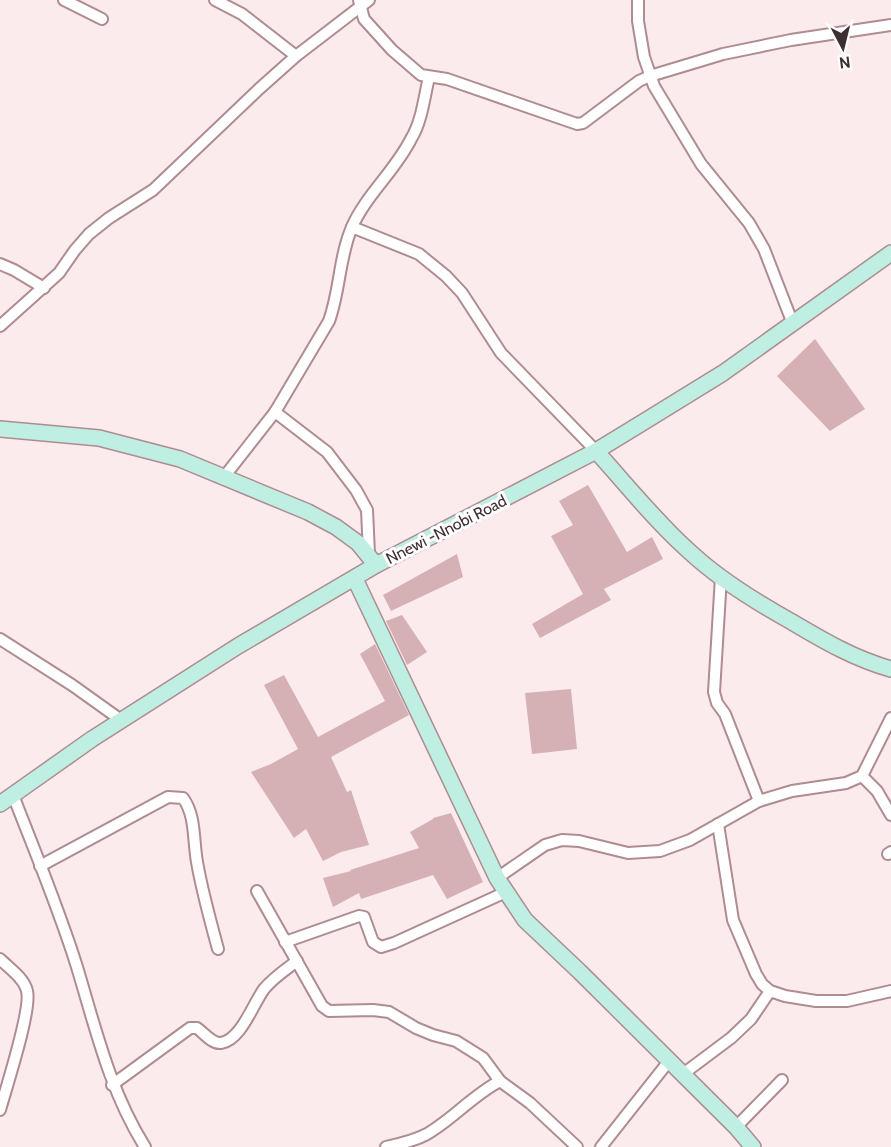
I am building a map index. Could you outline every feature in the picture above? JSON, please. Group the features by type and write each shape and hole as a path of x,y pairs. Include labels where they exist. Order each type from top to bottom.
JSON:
{"street":[{"path":"64,0 102,19"},
{"path":"215,0 242,14 296,56"},
{"path":"0,326 45,288 89,234 109,218 153,190 296,56 360,4 369,0"},
{"path":"638,0 644,57 650,76 701,164 749,223 764,249 793,324"},
{"path":"360,4 364,19 392,50 421,75 447,79 577,124 583,123 639,81 650,76 723,54 791,40 891,25"},
{"path":"224,477 275,412 329,321 352,227 368,199 417,129 429,77"},
{"path":"352,227 419,254 446,276 462,292 501,353 689,552 749,597 837,649 872,664 891,669"},
{"name":"Nnewi -Nnobi Road","path":"6,799 203,667 355,579 372,560 596,451 723,373 891,253"},
{"path":"0,264 45,288"},
{"path":"275,412 327,452 356,490 367,510 372,560"},
{"path":"0,429 99,438 122,442 180,459 317,517 351,537 372,560"},
{"path":"721,577 714,692 759,801"},
{"path":"355,579 497,878 525,920 683,1074 753,1147"},
{"path":"0,639 72,685 121,720"},
{"path":"497,878 545,845 562,840 579,841 628,853 660,851 690,840 759,801 792,791 846,783 861,776 869,765 891,717"},
{"path":"861,776 877,791 891,815"},
{"path":"40,866 168,797 183,798 190,808 196,859 205,905 218,949"},
{"path":"6,799 40,866 69,941 112,1084 129,1122 145,1147"},
{"path":"718,824 733,920 762,984 770,991 784,996 816,1000 847,1001 891,991"},
{"path":"257,891 322,1006 329,1011 389,1012 416,1028 456,1041 483,1058 500,1081 530,1103 577,1147"},
{"path":"285,942 358,916 364,918 373,942 381,947 506,892"},
{"path":"0,959 21,980 27,989 28,998 20,1038 0,1110"},
{"path":"112,1084 190,1028 197,1028 214,1042 221,1043 230,1038 241,1029 265,988 297,961"},
{"path":"683,1074 731,1038 751,1019 770,991"},
{"path":"601,1147 669,1061"},
{"path":"736,1127 782,1080"},
{"path":"386,1147 410,1142 428,1134 484,1089 500,1081"}],"building":[{"path":"815,339 865,409 830,431 777,376"},
{"path":"588,485 627,552 652,537 663,559 604,589 611,600 540,638 532,624 583,594 551,536 573,525 559,501"},
{"path":"457,554 463,577 391,611 383,595"},
{"path":"402,615 427,652 407,665 386,621"},
{"path":"375,644 409,715 331,757 347,792 351,790 369,845 341,852 323,861 306,829 294,838 251,772 298,749 264,685 284,675 318,737 385,701 360,654"},
{"path":"571,689 577,749 532,754 525,693"},
{"path":"451,813 483,882 447,899 433,875 361,899 359,893 333,907 323,878 419,848 410,832 433,818"}]}
